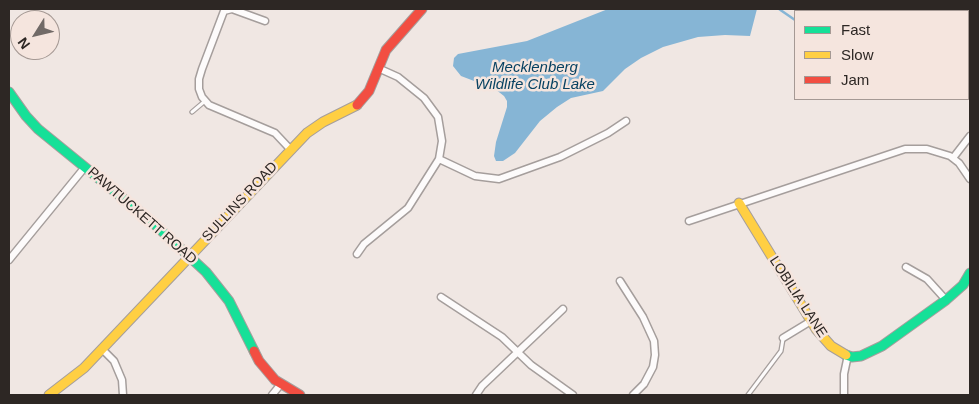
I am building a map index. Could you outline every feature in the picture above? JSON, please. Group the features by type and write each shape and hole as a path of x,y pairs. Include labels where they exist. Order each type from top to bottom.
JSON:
{"street":[{"path":"265,21 232,9 226,10 222,14 200,79 200,89 205,101 216,108 275,133 290,149"},
{"name":"SULLINS ROAD","path":"49,395 66,384 102,349 290,149 315,126 359,104 369,91 386,50 422,9"},
{"path":"357,254 364,244 408,208 439,159 442,141 442,129 433,108 424,98 398,77 378,68"},
{"name":"PAWTUCKETT ROAD","path":"9,92 38,129 152,221 206,272 235,311 258,359 267,371 281,384 300,395"},
{"path":"439,159 474,176 499,179 560,157 608,133 626,121"},
{"path":"953,158 970,136"},
{"path":"689,221 905,150 927,149 943,153 953,158 970,179"},
{"path":"9,260 85,167"},
{"name":"LOBILIA LANE","path":"739,203 811,321 831,346 848,355"},
{"path":"906,267 927,279 946,300"},
{"path":"844,395 844,374 848,355 861,356 870,353 946,300 963,286 970,273"},
{"path":"620,281 643,317 654,341 655,355 653,367 644,384 633,395"},
{"path":"441,297 502,337 531,365 573,395"},
{"path":"476,395 482,386 563,309"},
{"path":"783,338 811,321"},
{"path":"102,349 114,361 122,380 123,395"},
{"path":"272,395 281,384"}],"lane":[{"path":"192,112 205,101"},
{"path":"748,395 781,351 783,338"}],"water":[{"name":"Mecklenberg Wildlife Club Lake","path":"608,9 757,9 750,36 698,37 663,47 641,58 625,69 603,91 571,98 557,107 540,121 515,153 503,161 496,161 494,156 496,142 507,107 507,101 495,89 461,76 453,66 454,58 458,54 527,41"}],"waterway":[{"path":"779,9 794,19"}],"traffic: fast":[{"path":"9,92 38,129 151,221 206,272 229,301 254,351"},
{"path":"846,355 852,357 861,356 882,346 946,300 963,285 970,273"}],"traffic: slow":[{"path":"49,395 84,368 307,133 323,122 357,105"},
{"path":"739,203 816,329 831,346 846,355"}],"traffic: jam":[{"path":"357,105 369,91 386,50 422,9"},
{"path":"254,351 259,361 275,380 300,395"}]}
